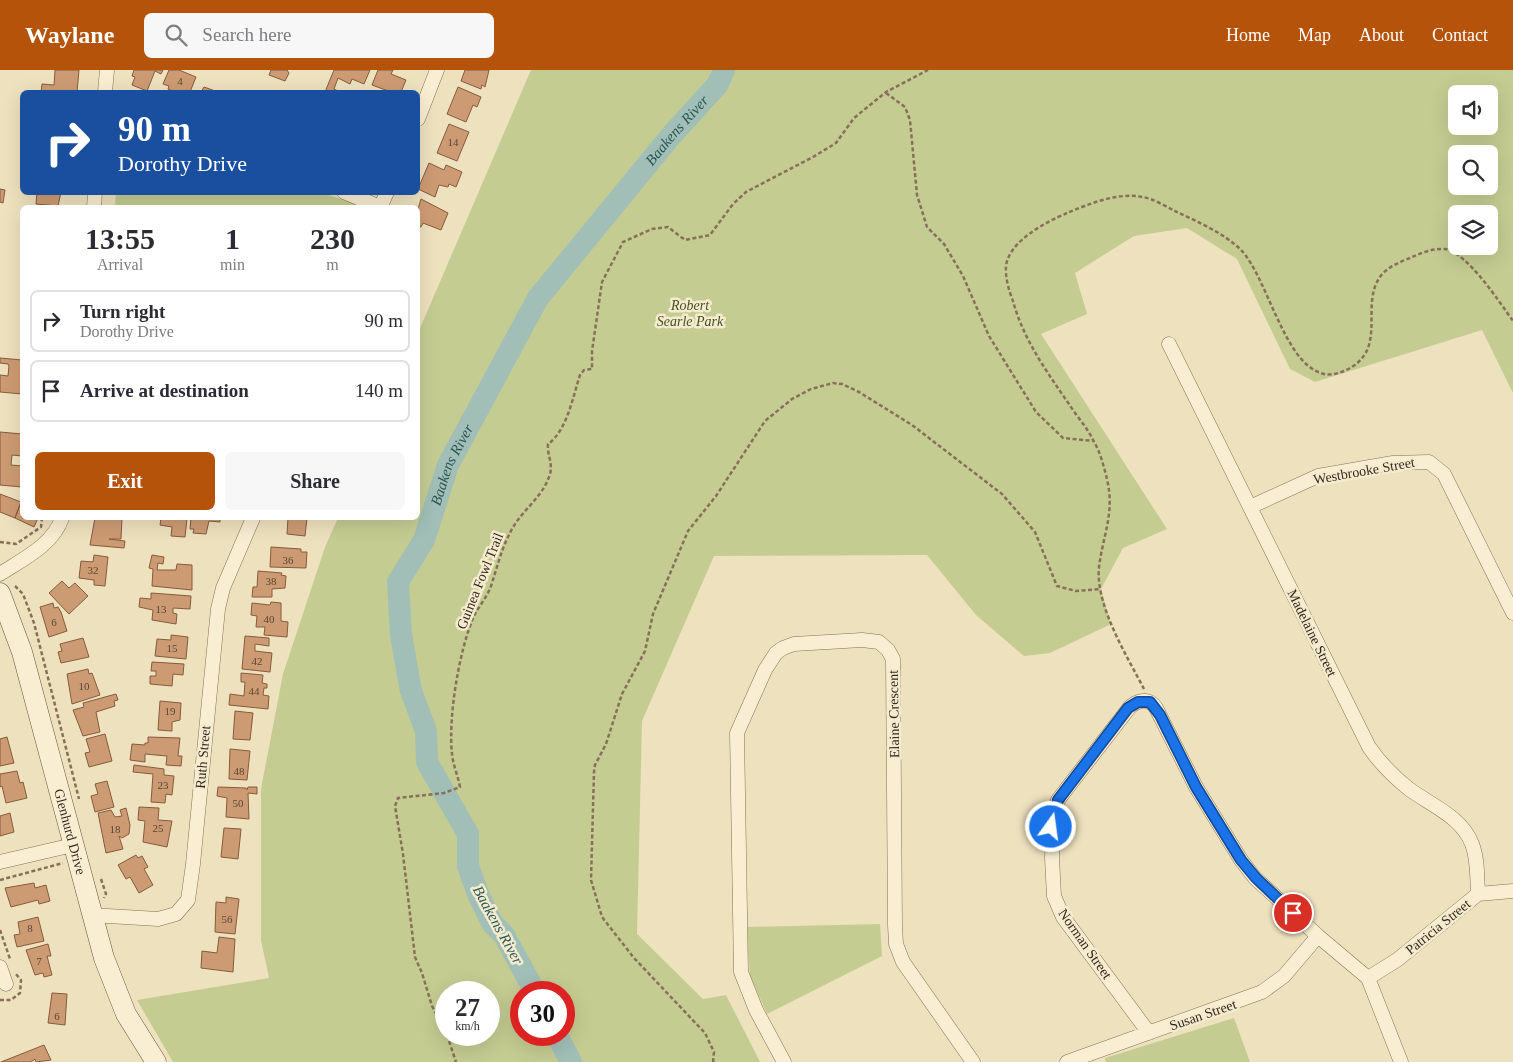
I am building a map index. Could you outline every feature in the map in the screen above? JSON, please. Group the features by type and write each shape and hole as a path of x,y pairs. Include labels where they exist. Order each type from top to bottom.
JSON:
{"street":[{"path":"105,90 107,70"},
{"path":"420,114 437,70"},
{"path":"351,195 375,205"},
{"name":"Madelaine Street","path":"1170,344 1369,747 1384,767 1402,783 1451,818 1467,833 1476,859 1478,894"},
{"name":"Westbrooke Street","path":"1250,507 1318,476 1393,463 1429,462 1444,474 1513,613"},
{"path":"1,573 44,544 53,535 61,520"},
{"name":"Ruth Street","path":"98,915 158,919 176,914 188,900 194,864 218,609 223,588 252,520"},
{"name":"Glenhurd Drive","path":"0,593 22,652 75,852 98,915 104,958 121,1003 134,1028 156,1062"},
{"name":"Elaine Crescent","path":"784,1062 756,1010 741,972 737,733 765,670 776,653 794,644 862,640 879,642 888,650 893,659 895,925 899,954 973,1062"},
{"path":"1148,701 1160,715 1196,787 1241,860 1256,878 1318,936 1368,978 1401,1062"},
{"name":"Norman Street","path":"1148,701 1138,702 1128,708 1058,800 1051,827 1054,896 1063,917 1149,1033"},
{"path":"0,862 75,852"},
{"name":"Patricia Street","path":"1368,978 1397,960 1478,894 1513,891"},
{"name":"Susan Street","path":"1068,1062 1262,992 1284,976 1318,936"},
{"path":"0,967 6,984"}],"path":[{"name":"Guinea Fowl Trail","path":"435,1011 415,956 404,854 395,806 398,798 444,793 460,787 452,755 451,719 463,653 474,617 490,588 505,541 512,529 542,492 550,475 551,464 547,452 548,444 554,440 567,414 580,375 584,370 592,369 592,350 602,282 623,242 652,229 668,227 685,240 710,235 733,204 746,192 836,143 854,118 886,92 928,70"},
{"path":"886,92 905,107 910,120 917,195 927,227 944,244 962,276 989,336 1036,412 1064,438 1094,441"},
{"path":"1148,701 1116,634 1101,589 1099,570 1111,510 1107,480 1094,441 1041,364 1023,330 1008,287 1006,265 1014,248 1037,228 1065,214 1103,200 1124,196 1143,197 1173,210 1226,238 1241,251 1253,266 1278,319 1302,359 1314,370 1324,375 1338,373 1353,366 1369,350 1374,294 1380,277 1394,266 1423,251 1446,249 1460,255 1513,322"},
{"path":"713,1062 714,1052 705,1033 634,958 602,917 591,880 594,772 595,765 606,744 622,694 645,650 653,614 680,546 688,530 716,496 765,421 792,399 822,385 842,384 859,392 912,424 1002,494 1035,532 1057,586 1076,591 1101,589"},
{"path":"0,542 16,544 41,527 42,520"},
{"path":"1,573 23,594 34,623 80,804"},
{"path":"0,880 75,852"},
{"path":"98,871 106,894 98,915"},
{"name":"Guinea Fowl Trail","path":"451,1046 456,1062"}],"green space":[{"name":"Robert Searle Park","path":"531,70 1513,70 1513,393 1482,330 1315,382 1290,369 1237,259 1187,228 1134,236 1075,273 1087,314 1041,334 1167,529 1123,548 1101,589 1111,624 1050,653 1024,656 976,615 927,555 714,556 642,721 637,934 703,999 726,995 760,1062 173,1062 137,1000 269,978 261,940 261,789 283,674 325,547 337,520 420,520 420,328"},
{"path":"116,195 329,195 357,205 115,205"},
{"path":"880,924 882,956 767,1014 750,976 746,927"},
{"path":"1234,1018 1250,1062 1106,1062 1105,1058"}],"building":[{"path":"55,70 79,70 77,90 41,90 42,84 54,85"},
{"path":"134,70 163,70 161,74 155,71 147,90 132,85 135,77 132,76"},
{"path":"169,70 179,70 196,77 191,90 170,90 168,89 169,86 163,84"},
{"path":"271,70 287,70 289,73 285,81 269,75"},
{"path":"334,70 370,70 364,84 352,79 350,84 338,78 334,89 336,90 326,90"},
{"path":"378,70 393,70 391,74 406,80 402,90 386,90 372,85"},
{"path":"465,70 489,70 485,87 482,85 481,89 461,81"},
{"path":"458,87 481,97 477,107 473,105 466,122 447,114"},
{"path":"449,124 469,132 457,161 437,153"},
{"path":"429,163 444,170 446,165 462,172 456,187 449,184 448,187 439,185 435,197 420,190 420,184"},
{"path":"0,189 5,190 3,203 0,202"},
{"path":"37,195 60,195 58,205 36,204"},
{"path":"421,199 448,213 441,230 423,223 420,227 419,205"},
{"path":"0,358 20,360 20,394 0,392 0,375 8,376 9,366 8,364 0,363"},
{"path":"0,432 20,434 20,456 12,455 11,465 20,466 20,487 0,485"},
{"path":"0,494 20,502 15,518 0,512"},
{"path":"20,505 20,520 37,520 34,527 15,518"},
{"path":"95,520 122,520 121,539 109,539 125,541 124,548 90,545"},
{"path":"161,520 187,520 185,537 171,536 172,527 160,525"},
{"path":"191,520 220,520 220,522 209,521 206,534 193,533 194,529 190,529"},
{"path":"288,520 307,520 305,536 287,534"},
{"path":"271,547 301,549 301,552 307,552 306,568 270,567"},
{"path":"94,555 108,557 105,586 94,585 94,580 79,578 81,561 93,562"},
{"path":"152,555 164,557 163,564 158,563 157,570 176,570 177,564 192,565 192,590 152,586 153,569 149,568"},
{"path":"258,571 282,573 281,575 286,576 285,588 272,589 272,597 252,597 253,587 257,587"},
{"path":"62,581 69,588 75,583 88,596 69,614 49,593"},
{"path":"151,593 191,596 190,609 173,608 173,613 177,614 176,624 152,620 153,610 139,607 140,598 151,599"},
{"path":"271,602 281,603 281,621 288,622 287,637 264,635 265,627 256,627 257,616 251,615 252,603 270,605"},
{"path":"53,603 54,608 58,607 61,612 67,631 49,637 40,607"},
{"path":"171,635 188,637 186,659 155,656 157,639 171,640"},
{"path":"245,636 269,638 269,646 255,644 255,651 272,653 270,672 242,669"},
{"path":"83,638 89,657 61,663 58,652 62,651 60,644"},
{"path":"152,662 184,664 183,675 173,674 172,686 150,684 150,676 156,676 156,671 151,671"},
{"path":"88,669 89,674 92,673 100,695 72,704 67,674"},
{"path":"241,673 263,675 262,683 267,684 267,688 264,688 263,695 269,696 268,709 229,705 230,694 244,696 245,682 241,682"},
{"path":"116,694 118,700 114,701 115,706 96,712 100,732 83,736 73,710 84,707 83,703"},
{"path":"160,701 181,703 180,720 172,722 172,731 158,730"},
{"path":"235,711 253,713 250,740 233,739"},
{"path":"105,734 112,761 89,767 85,753 90,752 86,739"},
{"path":"7,737 14,763 0,766 0,739"},
{"path":"148,737 180,738 178,756 182,756 181,766 166,765 167,756 145,754 145,762 130,760 132,744 145,745 145,743 148,743"},
{"path":"230,749 250,751 247,780 229,779"},
{"path":"134,765 164,769 164,775 174,776 172,795 166,794 165,803 151,802 153,774 133,772"},
{"path":"17,771 20,783 23,782 27,798 6,803 2,786 0,787 0,774"},
{"path":"107,781 114,807 95,812 91,796 98,794 95,784"},
{"path":"218,787 246,788 247,790 248,787 257,787 257,794 248,793 249,819 226,817 227,798 217,796"},
{"path":"139,807 159,808 158,820 172,821 167,847 143,842 145,821 138,820"},
{"path":"126,808 130,825 129,834 122,838 119,836 123,849 106,853 98,813 111,810 115,817 122,816 120,810"},
{"path":"10,813 14,832 0,836 0,816"},
{"path":"224,828 241,829 238,859 221,857"},
{"path":"136,855 138,858 142,856 148,867 144,869 153,885 139,893 130,877 126,879 118,865"},
{"path":"34,883 35,888 46,885 50,901 39,904 38,900 11,907 5,888"},
{"path":"226,897 239,899 235,934 215,932 216,902 226,903"},
{"path":"38,917 44,941 17,947 14,935 20,934 18,922"},
{"path":"219,937 235,939 233,972 201,968 202,951 217,953"},
{"path":"48,944 51,956 47,956 52,975 44,977 43,973 35,975 26,950"},
{"path":"52,993 67,994 65,1025 48,1023"},
{"path":"44,1045 51,1060 36,1062 35,1059 31,1062 1,1062"}],"waterway":[{"name":"Baakens River","path":"529,981 504,935 492,923 478,894 468,866 468,834 427,762 426,731 411,691 401,635 398,582 424,540 448,465 538,298 670,137 718,84 724,70"},
{"name":"Baakens River","path":"563,1046 571,1062"}],"route":[{"path":"1051,827 1058,800 1128,708 1138,702 1150,702 1154,704 1160,715 1196,787 1241,860 1256,878 1293,913"}]}
